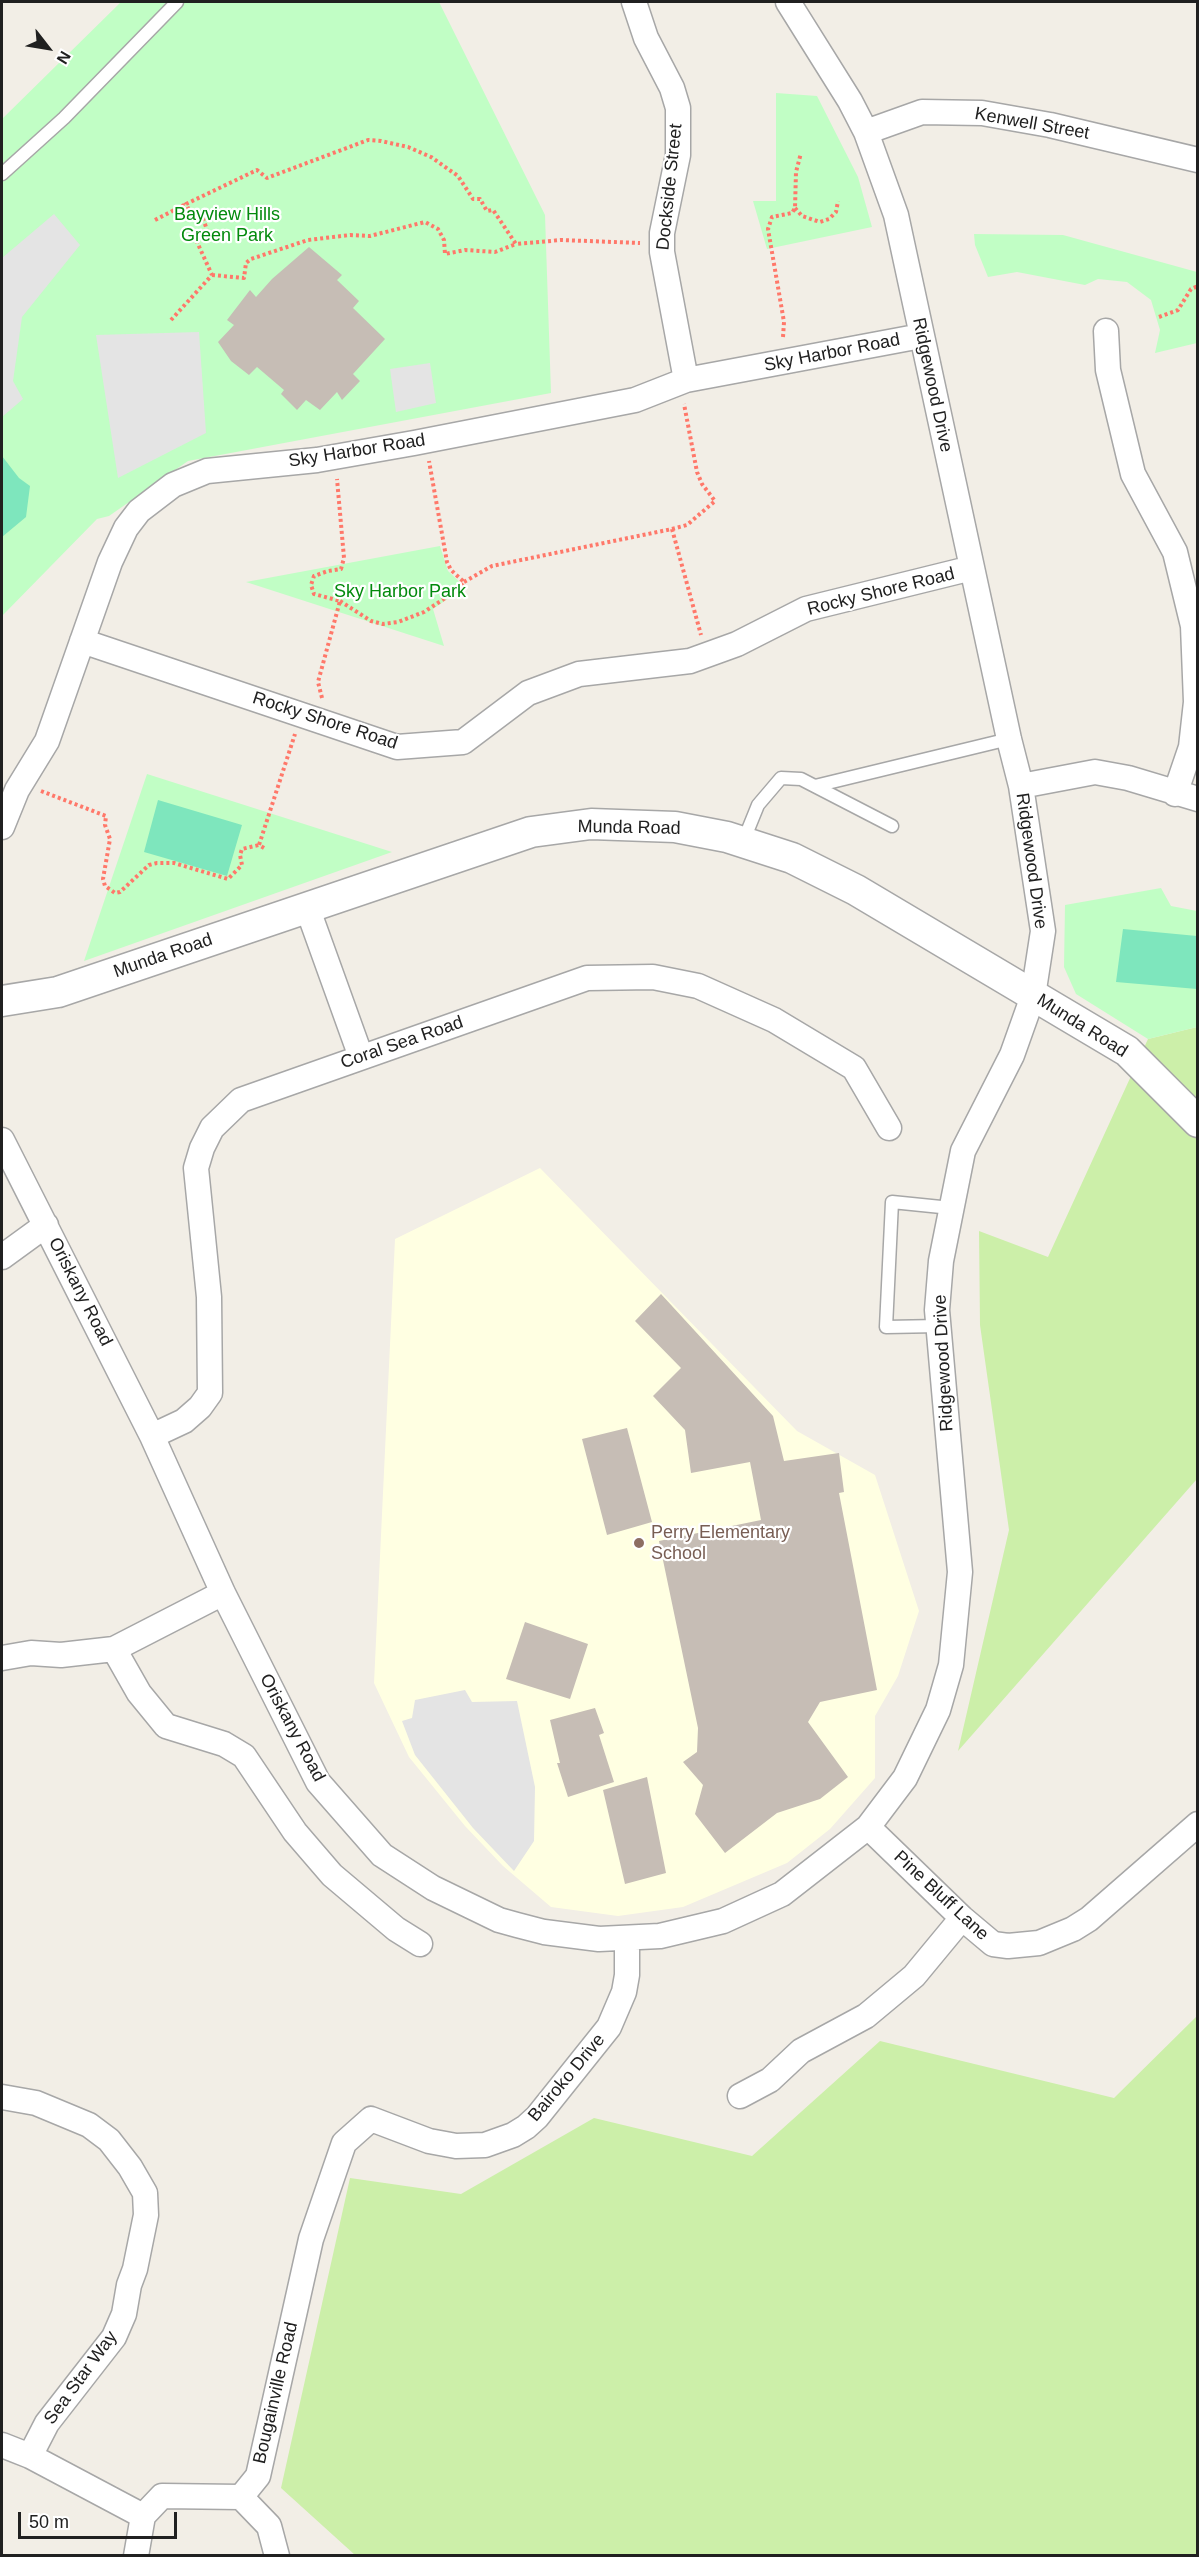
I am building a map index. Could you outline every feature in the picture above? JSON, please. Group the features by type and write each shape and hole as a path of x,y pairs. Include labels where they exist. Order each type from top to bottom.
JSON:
{"street":[{"name":"Dockside Street","path":"634,2 646,38 672,88 678,108 678,155 662,232 662,252 686,381"},
{"name":"Ridgewood Drive","path":"788,2 850,101 866,132 896,215 1008,739 1021,786 1043,931 1033,996 1012,1056 963,1151 941,1261 937,1310 960,1572 951,1665 938,1710 905,1778 868,1827"},
{"name":"Kenwell Street","path":"866,132 922,112 982,113 1050,125 1197,160"},
{"path":"1021,786 1095,772 1128,778 1186,796 1194,713 1193,626 1175,552 1132,474 1108,370 1106,331"},
{"name":"Sky Harbor Road","path":"2,827 17,790 47,741 110,562 126,528 155,497 190,477 207,471 317,460 578,411 635,400 686,381 921,336"},
{"name":"Rocky Shore Road","path":"82,641 397,747 463,742 528,693 579,674 690,661 738,644 806,609 972,568"},
{"name":"Munda Road","path":"2,1001 57,992 531,832 591,824 675,827 743,842 792,858 856,890 1127,1051 1197,1122"},
{"path":"307,907 362,1057"},
{"name":"Coral Sea Road","path":"152,1437 184,1421 200,1407 210,1393 208,1297 196,1168 202,1148 212,1128 241,1101 587,978 653,977 698,986 774,1020 854,1068 889,1128"},
{"name":"Oriskany Road","path":"2,1140 152,1437 223,1593 318,1782 382,1855 433,1888 499,1920 572,1937 627,1939 692,1930 753,1909 782,1894 868,1827"},
{"path":"2,1257 46,1225"},
{"path":"2,1658 31,1653 61,1655 114,1649 223,1593"},
{"path":"114,1649 139,1693 166,1725 224,1744 244,1756 295,1832 332,1875 396,1929 420,1944"},
{"name":"Pine Bluff Lane","path":"868,1827 962,1918 993,1944 1023,1945 1056,1937 1089,1919 1197,1824"},
{"path":"740,2096 770,2080 801,2052 866,2016 914,1976 962,1918"},
{"name":"Bairoko Drive","path":"344,2144 371,2119 429,2141 456,2146 485,2145 506,2138 526,2127 537,2117 609,2027 624,1992 627,1975 627,1939"},
{"name":"Sea Star Way","path":"2,2097 36,2103 88,2125 109,2140 130,2167 145,2193 146,2215 135,2269 123,2314 114,2337 47,2422 30,2456"},
{"name":"Bougainville Road","path":"241,2497 258,2476 311,2240 344,2144"},
{"path":"2,2445 30,2456 143,2516"},
{"path":"136,2556 143,2516 162,2496 241,2497 269,2526 276,2556"}],"lane":[{"path":"2,174 64,118 177,2"},
{"path":"815,786 1008,739"},
{"path":"743,842 758,805 782,778 801,779 892,826"},
{"path":"939,1326 886,1327 892,1202 951,1208"}],"path":[{"path":"154,220 257,170 267,178 368,140 408,147 431,157 458,176 473,199 480,199 487,212 493,210 516,244"},
{"path":"783,337 784,322 768,229 772,217 792,213 795,208 796,172 801,153"},
{"path":"795,208 802,216 820,222 829,219 836,212 838,201"},
{"path":"186,204 193,218 202,216 209,235 197,242 212,275"},
{"path":"212,275 244,278 246,263 251,259 308,240 350,235 370,236 425,222 438,229 444,240 445,254 465,250 495,252 516,244 561,240 644,243"},
{"path":"171,320 212,275"},
{"path":"1159,317 1178,310 1191,289 1197,286"},
{"path":"336,476 344,558 341,569 314,576 311,585 314,594 340,601 371,621 383,624 398,622 424,612 456,591 464,582 492,566 687,525 715,501 702,484 697,472 684,404"},
{"path":"429,460 447,562 451,570 464,582"},
{"path":"672,529 701,635"},
{"path":"322,699 318,682 340,601"},
{"path":"259,844 296,731"},
{"path":"38,790 106,816 105,825 110,839 103,879 105,886 114,893 120,892 149,864 156,863 174,863 228,879 242,865 240,855 242,849 259,844"},
{"path":"259,844 264,848"}],"shaded area":[{"path":"54,214 80,245 22,317 13,381 23,399 2,417 2,258"},
{"path":"199,332 206,433 118,478 96,335"},
{"path":"430,363 436,403 396,412 390,369"},
{"name":"Perry Elementary School","path":"540,1168 797,1431 875,1475 919,1611 898,1676 875,1716 875,1778 830,1829 787,1863 683,1907 618,1916 551,1907 503,1866 465,1826 409,1757 374,1683 395,1239"},
{"path":"465,1690 472,1702 517,1701 535,1787 534,1841 514,1871 473,1828 415,1755 402,1721 412,1718 415,1700"}],"green space":[{"name":"Bayview Hills Green Park","path":"121,2 439,2 545,215 551,393 188,461 109,516 97,519 2,616 2,119"},
{"path":"776,93 817,96 858,177 872,227 767,249 753,201 776,201"},
{"path":"974,234 1063,235 1197,272 1197,343 1155,353 1160,330 1151,300 1127,282 1098,279 1085,285 1017,272 988,277 975,245"},
{"path":"2,456 19,478 30,486 26,517 2,537"},
{"name":"Sky Harbor Park","path":"440,546 448,571 465,587 433,609 444,646 246,582"},
{"path":"147,774 392,852 84,961"},
{"path":"158,800 242,825 227,876 144,852"},
{"path":"1161,888 1171,906 1197,911 1197,1027 1148,1039 1076,994 1064,967 1065,905"},
{"path":"1123,929 1197,936 1197,989 1116,982"},
{"path":"1197,1027 1197,1479 958,1751 1009,1530 980,1325 979,1231 1048,1257 1148,1039"},
{"path":"1197,2016 1197,2555 355,2555 281,2488 350,2178 461,2194 594,2118 752,2156 880,2041 1114,2098"}],"building":[{"path":"309,247 342,275 337,280 359,301 353,308 385,339 353,374 360,381 342,400 337,392 320,410 306,400 297,410 281,394 284,390 257,367 249,375 231,361 218,342 234,325 227,320 250,290 256,297 272,279"},
{"path":"661,1294 773,1416 784,1461 839,1453 844,1492 839,1493 877,1690 820,1702 808,1722 848,1777 820,1799 777,1813 725,1853 695,1814 703,1785 683,1762 697,1752 698,1728 659,1541 761,1520 750,1462 691,1473 685,1430 653,1396 681,1368 635,1321"},
{"path":"627,1428 652,1522 607,1535 582,1439"},
{"path":"525,1622 588,1644 570,1699 506,1679"},
{"path":"595,1708 604,1733 599,1735 614,1782 568,1797 557,1763 560,1763 550,1720"},
{"path":"647,1777 666,1873 625,1884 603,1790"}],"place":[{"name":"Perry Elementary School","path":"639,1543"}]}
